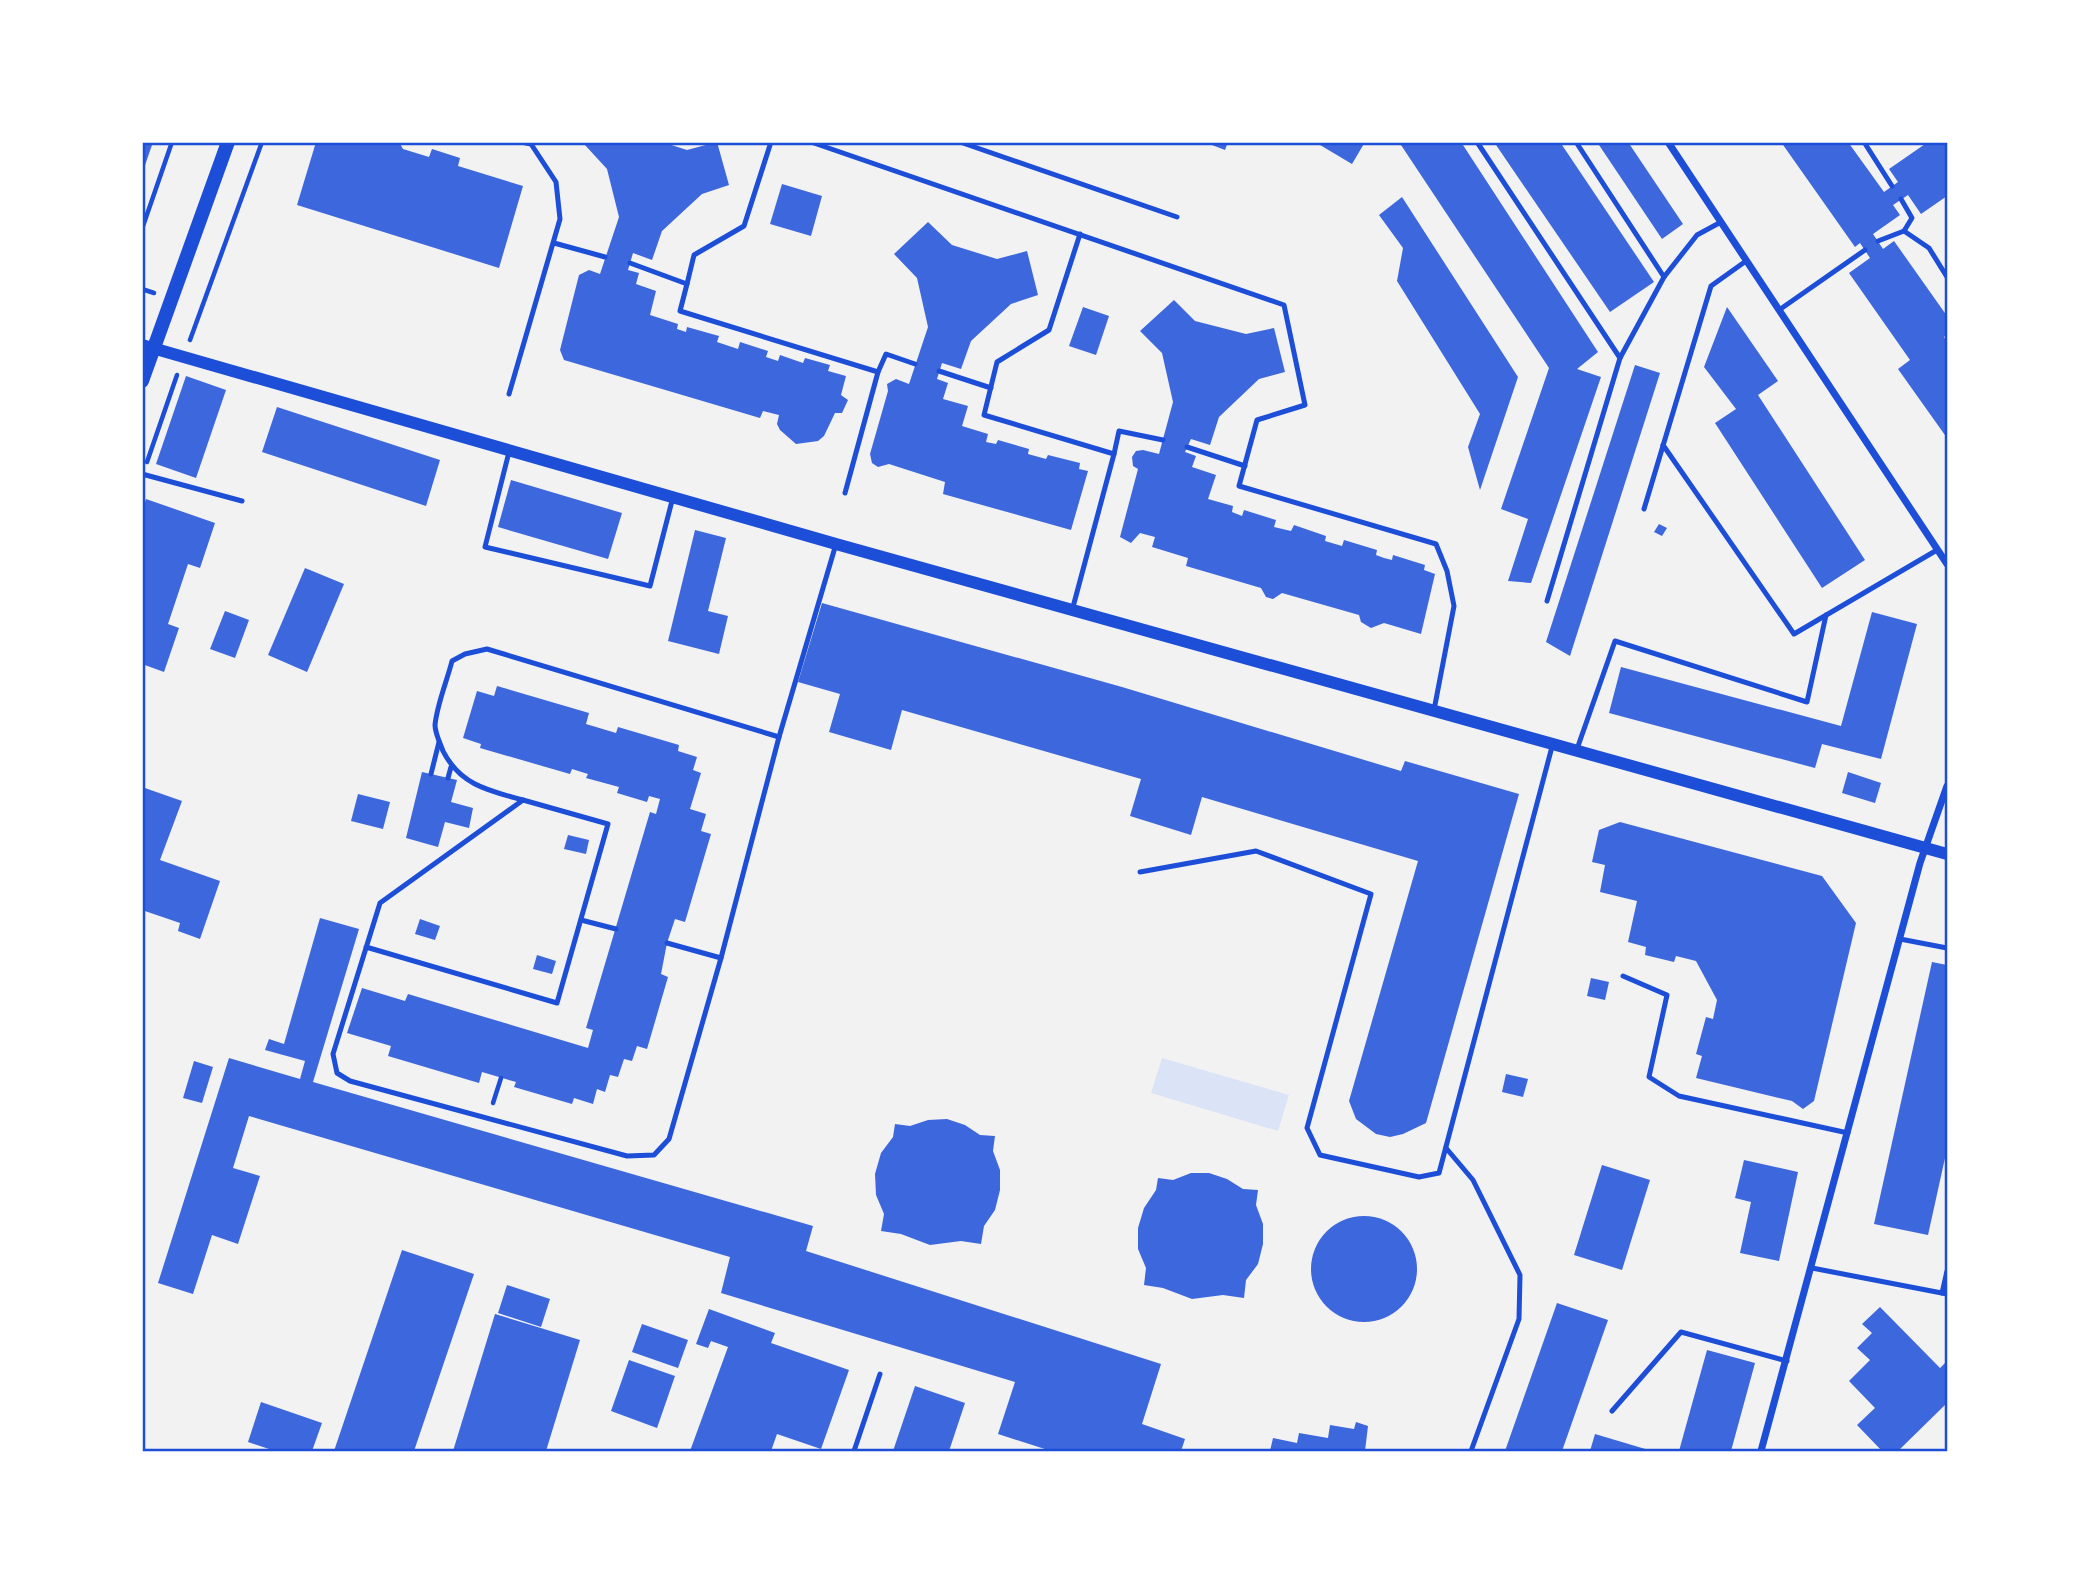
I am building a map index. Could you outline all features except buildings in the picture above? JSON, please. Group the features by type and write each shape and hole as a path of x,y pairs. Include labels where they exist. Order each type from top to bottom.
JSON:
{"main road":[{"path":"142,381 148,347 228,142"}],"street":[{"path":"1668,142 1947,564"},
{"path":"148,347 184,355 836,544 1073,607 1947,854"},
{"path":"1761,1451 1924,848 1947,786"}],"lane":[{"path":"509,394 560,219 556,182 531,145 521,142"},
{"path":"771,142 744,226 694,255 680,311 878,372"},
{"path":"811,142 1284,305 1305,405 1257,420 1239,486 1436,544 1447,571 1454,606 1434,710"},
{"path":"960,142 1177,217"},
{"path":"1477,142 1620,358"},
{"path":"1576,142 1664,277"},
{"path":"1864,142 1892,186"},
{"path":"1878,241 1904,231 1912,218 1901,200"},
{"path":"1547,601 1620,358 1664,277 1698,235 1721,222"},
{"path":"1904,231 1929,248 1947,277"},
{"path":"1080,234 1049,330 997,362 984,415 1114,454"},
{"path":"554,243 605,257"},
{"path":"1779,310 1865,250"},
{"path":"1644,509 1711,286 1746,261"},
{"path":"630,263 687,284"},
{"path":"845,493 878,372 886,354 915,364"},
{"path":"940,371 991,388"},
{"path":"1073,607 1119,431 1163,440"},
{"path":"1663,445 1794,634 1937,550"},
{"path":"1187,447 1245,466"},
{"path":"510,450 485,547 650,586 673,497"},
{"path":"142,474 242,501"},
{"path":"523,800 380,903 332,1054 337,1073 351,1081 627,1156 654,1155 669,1139 721,958 779,737 836,544"},
{"path":"1577,750 1615,641 1807,702 1825,615"},
{"path":"366,947 557,1003 608,824 485,790 466,781 451,767 435,726 452,661 465,654 486,649 779,737"},
{"path":"431,774 439,742"},
{"path":"1140,872 1256,851 1371,894 1307,1129 1320,1155 1419,1177 1438,1173 1553,744"},
{"path":"448,778 451,767"},
{"path":"581,920 616,929"},
{"path":"1900,939 1947,948"},
{"path":"667,943 721,958"},
{"path":"1623,976 1667,995 1649,1077 1679,1096 1848,1133"},
{"path":"1446,1148 1473,1180 1520,1275 1519,1319 1471,1451"},
{"path":"1812,1269 1945,1293 1947,1271"},
{"path":"1612,1411 1681,1332 1787,1361"},
{"path":"855,1451 880,1374"}],"path":[{"path":"142,229 172,142"},
{"path":"142,474 262,142"},
{"path":"488,1118 501,1078"}],"shaded area":[{"path":"1162,1058 1289,1095 1278,1131 1151,1093"}]}
